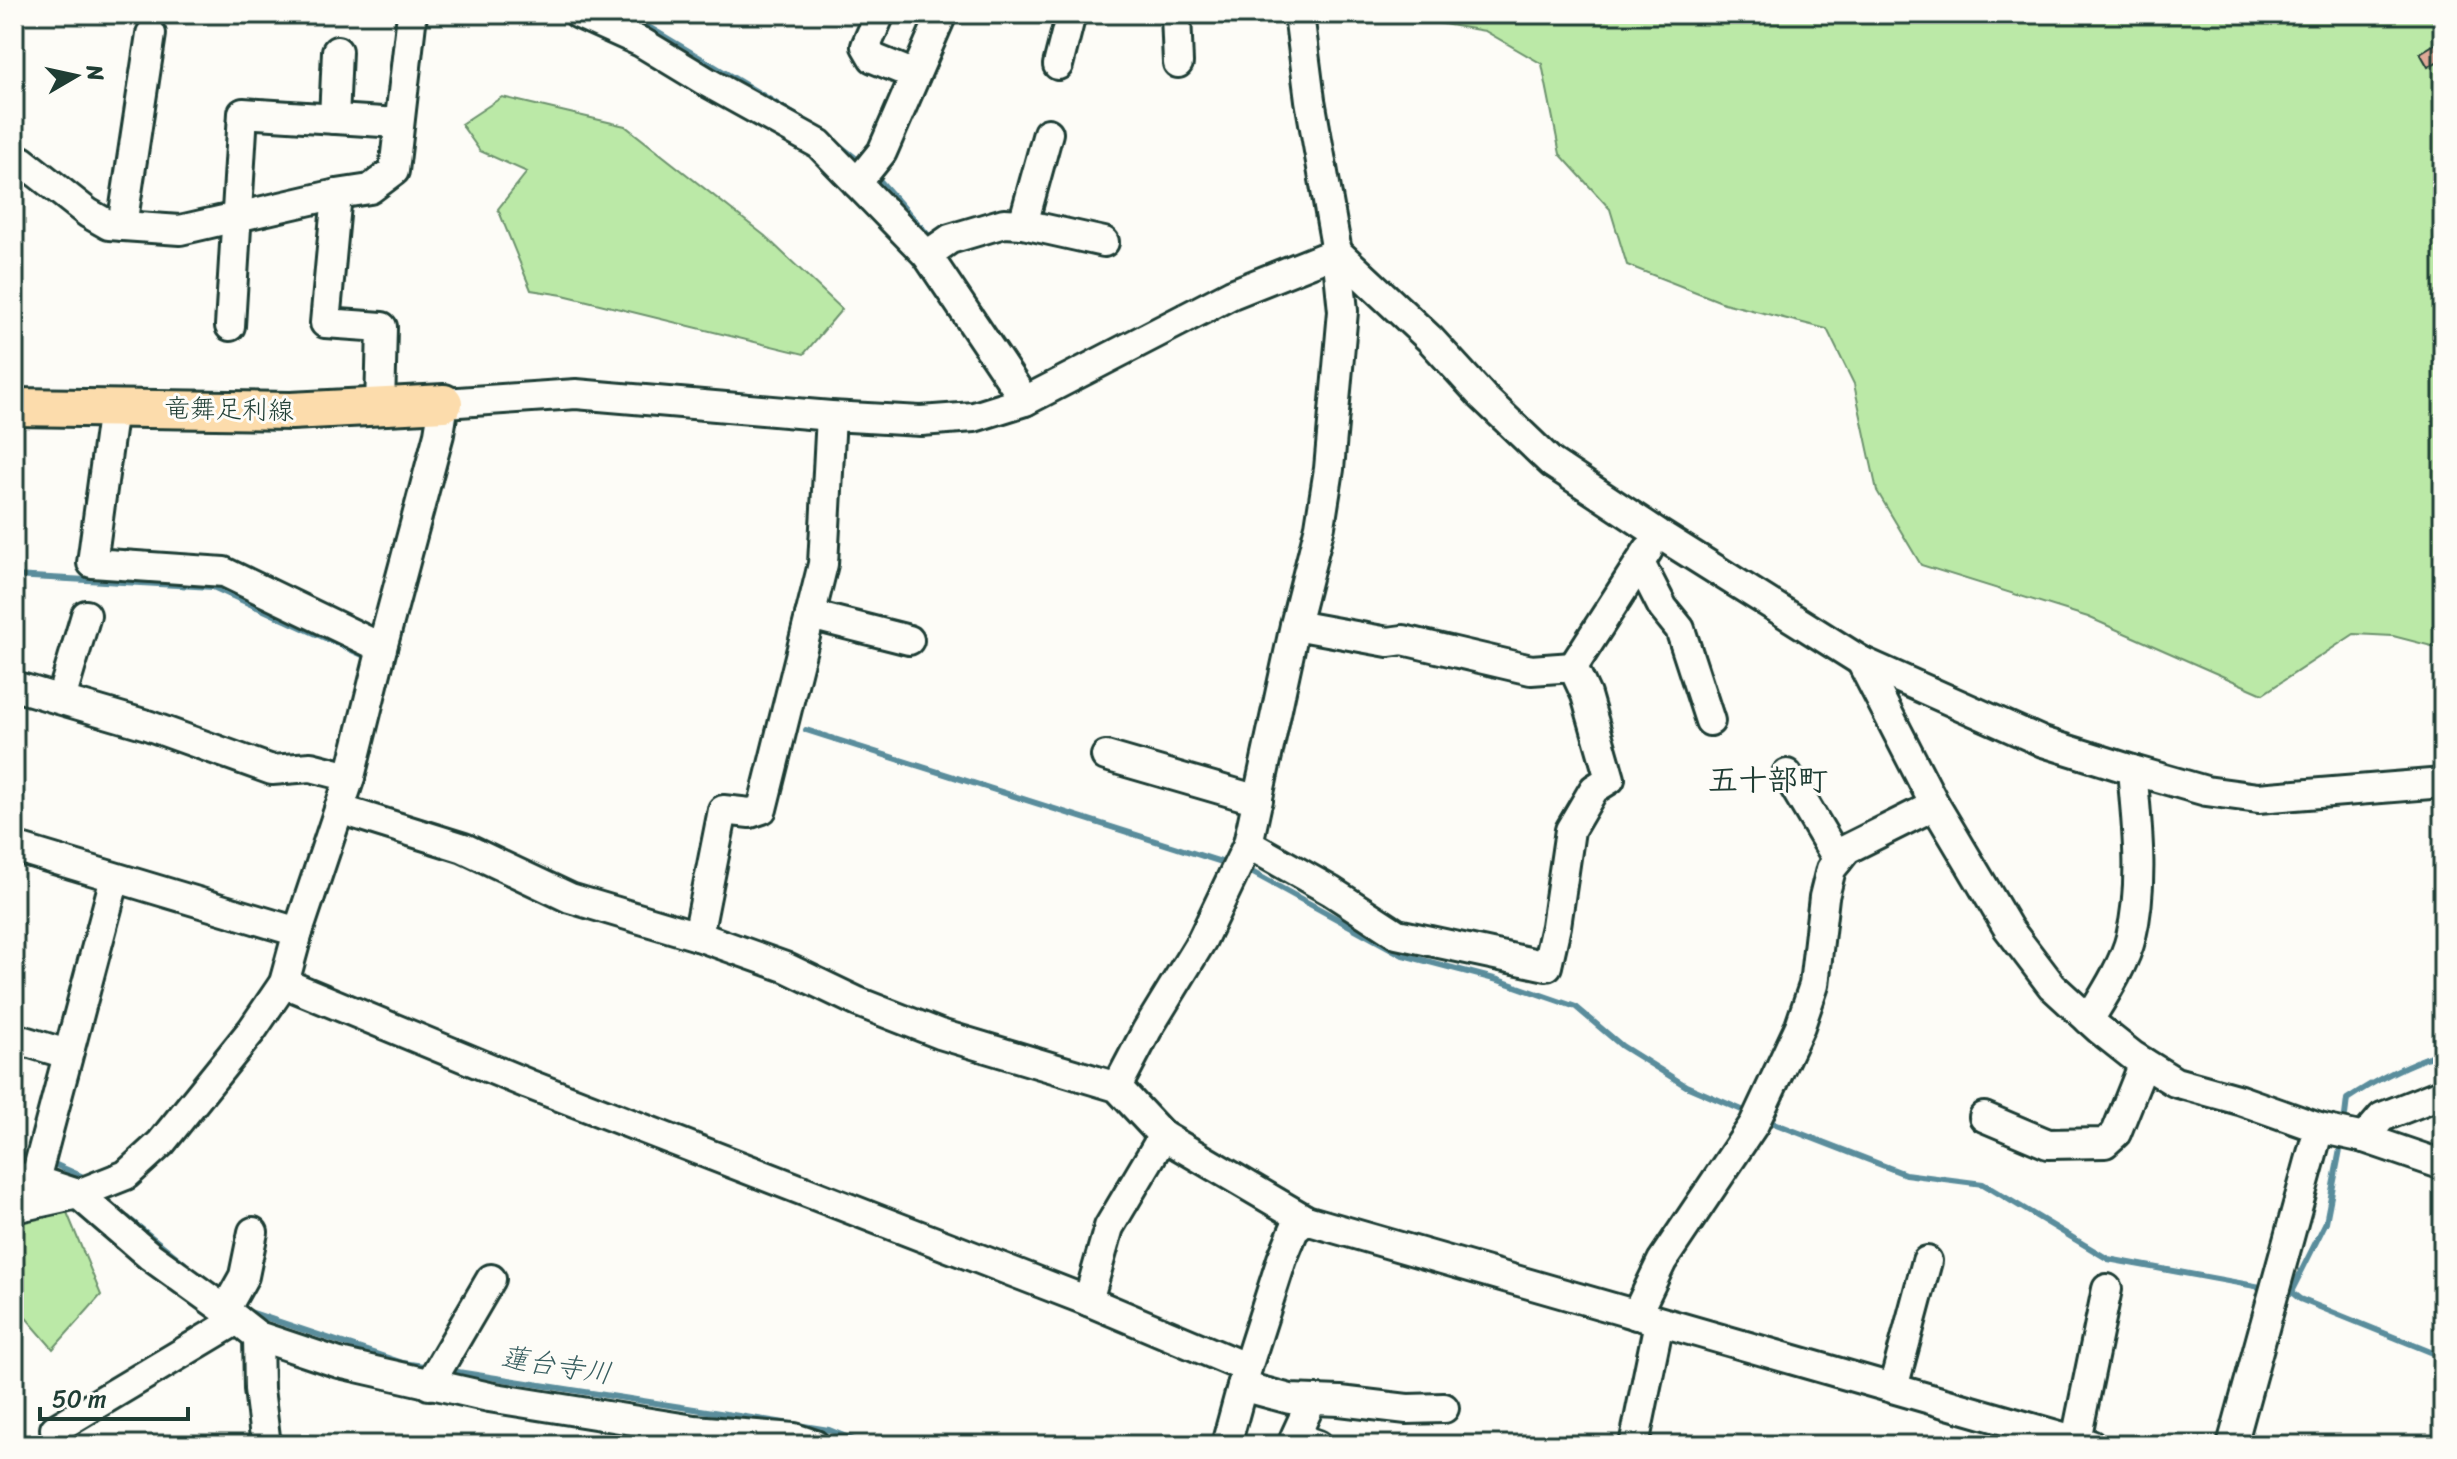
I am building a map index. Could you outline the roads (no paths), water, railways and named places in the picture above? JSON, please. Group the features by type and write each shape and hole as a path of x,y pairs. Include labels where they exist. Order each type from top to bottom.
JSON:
{"main road":[{"name":"竜舞足利線","path":"14,407 291,411 444,403"}],"street":[{"path":"14,159 22,161 88,213 109,225 180,230 370,189 394,171 412,14"},
{"path":"579,14 641,42 819,144 927,255 1025,401"},
{"path":"634,14 641,42"},
{"path":"880,14 866,46 873,58 915,75"},
{"path":"857,183 882,152 942,14"},
{"path":"1058,65 1071,14"},
{"path":"1176,14 1178,63"},
{"path":"1117,1087 1147,1030 1202,940 1248,844 1295,625 1320,526 1329,469 1343,311 1337,252 1310,100 1299,14"},
{"path":"122,226 151,34"},
{"path":"334,119 337,51"},
{"path":"230,326 243,113 398,123"},
{"path":"1023,224 1048,133"},
{"path":"337,194 325,323 382,327 380,408"},
{"path":"927,255 950,239 1004,223 1023,224 1104,242"},
{"path":"14,1208 78,1194 126,1175 161,1143 252,1030 284,983 350,777 439,434 444,403 576,394 831,416 921,421 974,417 1025,401 1232,294 1337,252"},
{"path":"1337,252 1430,339 1483,397 1552,463 1861,661 2043,742 2206,791 2258,798 2443,783"},
{"path":"113,408 92,563 224,572 382,648"},
{"path":"698,936 723,810 750,813 762,809 823,564 831,416"},
{"path":"1573,667 1659,534"},
{"path":"1640,563 1663,608 1680,629 1710,721"},
{"path":"61,699 86,615"},
{"path":"810,615 909,640"},
{"path":"1295,625 1388,642 1403,640 1531,670 1573,667"},
{"path":"1861,661 1935,805 2008,928 2052,986 2089,1020 2144,1063 2175,1082 2240,1100 2319,1128 2364,1138 2443,1165"},
{"path":"1248,844 1331,891 1397,934 1547,966 1570,830 1594,789 1610,779 1586,695 1573,667"},
{"path":"14,686 147,725 272,770 311,767 350,777"},
{"path":"1106,756 1258,800"},
{"path":"2089,1020 2109,987 2131,939 2140,863 2132,770"},
{"path":"1787,774 1838,860"},
{"path":"1634,1445 1648,1319 1662,1261 1754,1124 1800,1026 1814,985 1824,897 1831,869 1847,849 1935,805"},
{"path":"339,809 464,848 570,898 698,936 785,967 858,1002 940,1034 1117,1087 1163,1136 1306,1220 2086,1444 2107,1289"},
{"path":"14,847 298,932"},
{"path":"115,878 67,1054 24,1178 78,1194 150,1256 240,1322 339,1363 429,1385 567,1411 763,1440 794,1438 815,1445"},
{"path":"284,983 661,1136 1088,1301 1290,1399 1407,1409 1444,1408"},
{"path":"14,1038 67,1054"},
{"path":"1984,1117 2048,1144 2105,1143 2116,1133 2144,1063"},
{"path":"2364,1138 2382,1117 2443,1093"},
{"path":"2232,1445 2319,1128"},
{"path":"1088,1301 1109,1227 1163,1136"},
{"path":"1226,1445 1282,1259 1294,1230 1306,1220"},
{"path":"253,1232 244,1276 240,1322 259,1389 266,1445"},
{"path":"1893,1388 1927,1261"},
{"path":"429,1385 491,1279"},
{"path":"55,1429 240,1322"},
{"path":"1312,1400 1295,1437 1318,1445"}],"waterway":[{"path":"619,14 652,29 797,116"},
{"path":"839,145 862,163"},
{"path":"873,173 929,236"},
{"path":"14,576 213,587 367,657"},
{"path":"806,730 1231,865"},
{"path":"1246,869 1403,955 1498,980 1576,1007 1622,1046 1686,1086 1749,1113"},
{"path":"2344,1124 2347,1099 2394,1072 2443,1052"},
{"path":"1763,1119 1905,1174 1983,1184 2108,1259 2266,1288"},
{"path":"2281,1290 2291,1292 2326,1222 2342,1139"},
{"name":"蓮台寺川","path":"14,1154 33,1157"},
{"name":"蓮台寺川","path":"54,1164 81,1176"},
{"name":"蓮台寺川","path":"128,1218 184,1263"},
{"path":"2291,1292 2300,1299 2443,1357"},
{"name":"蓮台寺川","path":"244,1310 403,1363 430,1367"},
{"name":"蓮台寺川","path":"445,1370 829,1430 866,1445"}],"district":[{"name":"五十部町","path":"1768,780"}]}
